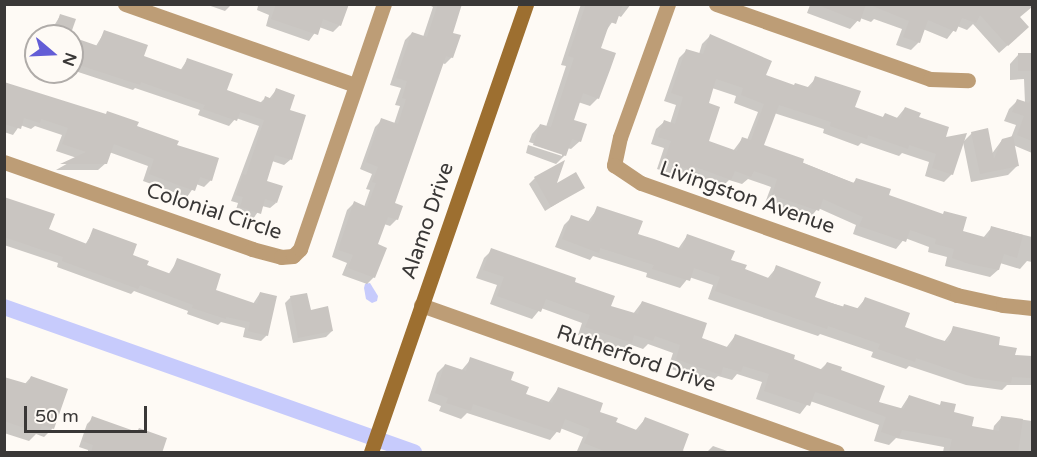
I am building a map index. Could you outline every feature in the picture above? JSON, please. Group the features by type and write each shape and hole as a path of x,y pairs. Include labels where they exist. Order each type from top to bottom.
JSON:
{"main road":[{"name":"Alamo Drive","path":"371,453 526,4"}],"street":[{"path":"125,4 355,85"},
{"name":"Colonial Circle","path":"4,162 252,249 281,257 293,256 303,240 384,4"},
{"name":"Livingston Avenue","path":"668,4 620,137 614,165 641,183 957,295 1004,305 1032,308"},
{"path":"716,4 930,79 968,80"},
{"name":"Rutherford Drive","path":"421,305 837,453"}],"water":[{"path":"370,283 378,296 377,301 372,303 366,299 364,288 365,284"}],"building":[{"path":"276,4 349,4 341,26 323,19 318,35 271,19"},
{"path":"438,4 462,4 453,33 461,35 453,58 446,56 395,203 403,206 398,220 388,217 378,244 387,248 375,278 348,268 353,255 338,250 354,201 367,207 376,183 372,182 378,167 366,162 381,118 398,124 406,99 402,98 407,81 396,78 412,32 427,37"},
{"path":"586,4 623,4 616,24 610,22 601,48 616,53 610,70 599,99 583,93 574,120 587,124 581,142 572,139 566,156 533,145 540,124 551,127 574,58 568,56"},
{"path":"816,4 866,4 860,22"},
{"path":"868,4 1032,4 1032,7 1020,17 1029,27 1008,46 980,15 976,23 962,18 956,32 928,20 920,43 903,37 909,21"},
{"path":"60,14 76,19 74,24 57,24"},
{"path":"104,30 148,45 144,56 183,70 187,58 233,74 227,90 263,103 265,96 272,99 276,88 295,95 290,110 306,115 292,160 275,155 267,181 283,186 277,203 265,199 261,214 240,207 243,197 236,195 243,174 246,175 264,120 240,112 237,121 203,109 205,105 141,82 140,85 84,67 84,41 98,46"},
{"path":"710,34 772,61 766,75 794,85 795,83 811,88 815,76 861,91 855,107 883,117 885,113 900,119 905,107 921,113 919,117 949,127 946,137 967,133 953,175 932,168 936,154 909,145 908,149 868,135 867,139 830,126 831,122 779,105 764,145 804,159 803,163 854,183 856,178 891,189 889,195 943,214 944,211 967,217 963,231 988,238 991,226 1023,235 1017,258 1004,254 999,270 969,264 952,258 954,249 935,244 936,239 910,230 906,242 859,226 863,217 823,199 819,211 772,195 777,179 754,171 751,177 735,171 731,180 693,166 691,170 664,161 671,141 658,137 664,120 675,124 683,97 671,93 686,49 703,54","holes":["716,79 743,88 741,95 764,104 751,140 742,137 737,151 709,141 720,107 709,103"]},
{"path":"1018,53 1032,53 1032,71 1018,71"},
{"path":"4,82 139,122 137,126 179,141 177,145 219,158 212,181 200,177 195,191 178,185 149,174 154,159 114,144 107,164 60,164 86,152 62,144 68,128 41,119 40,123 24,118 21,129 4,124"},
{"path":"1031,98 1032,141 1017,135 1024,116 1012,112 1017,99 1029,103"},
{"path":"988,128 994,159 1002,139 1013,136 1019,166 980,174 971,132"},
{"path":"565,160 557,183 576,172 585,188 551,207 534,177"},
{"path":"4,197 55,214 49,229 87,244 93,228 137,244 133,255 149,261 147,265 171,274 177,258 221,274 216,290 257,304 260,292 277,296 268,336 248,331 250,322 226,317 226,319 192,308 193,305 140,285 138,289 62,261 63,257 4,237"},
{"path":"597,206 643,221 638,234 682,249 687,234 735,251 731,260 747,265 745,269 771,279 776,265 821,282 815,297 843,307 844,304 860,309 865,297 910,313 905,327 935,338 948,342 953,326 1000,337 999,345 1017,348 1015,355 1032,356 1032,378 1012,377 1011,383 975,378 916,358 915,362 878,349 880,344 828,326 827,329 715,291 720,277 694,268 690,281 652,269 654,265 600,248 599,253 562,239 571,215 591,222"},
{"path":"491,248 576,278 575,282 615,296 611,306 638,314 642,301 707,323 702,338 730,348 735,334 795,355 794,359 823,370 827,362 842,367 841,370 885,386 879,402 904,409 909,395 940,405 941,401 956,404 954,412 974,417 972,426 999,431 1001,416 1023,419 1018,453 949,453 952,439 902,430 899,438 881,432 886,417 832,397 815,392 810,406 764,391 769,374 743,366 741,372 723,367 721,375 676,359 680,345 655,336 653,341 634,335 632,343 585,327 590,315 546,299 541,312 497,296 504,277 483,270"},
{"path":"307,293 311,310 328,306 333,331 298,338 290,296"},
{"path":"470,357 514,372 511,380 529,387 526,394 552,403 558,387 603,403 600,412 618,418 616,422 639,431 645,417 689,434 682,453 609,453 584,443 590,429 565,419 560,433 473,404 471,411 446,403 448,398 435,393 445,364 466,371"},
{"path":"31,376 68,389 54,429 42,425 39,433 4,421 4,377 28,384"},
{"path":"92,416 137,432 139,428 167,438 162,453 91,453 93,445 83,441"}],"waterway":[{"path":"4,307 414,452"}]}
